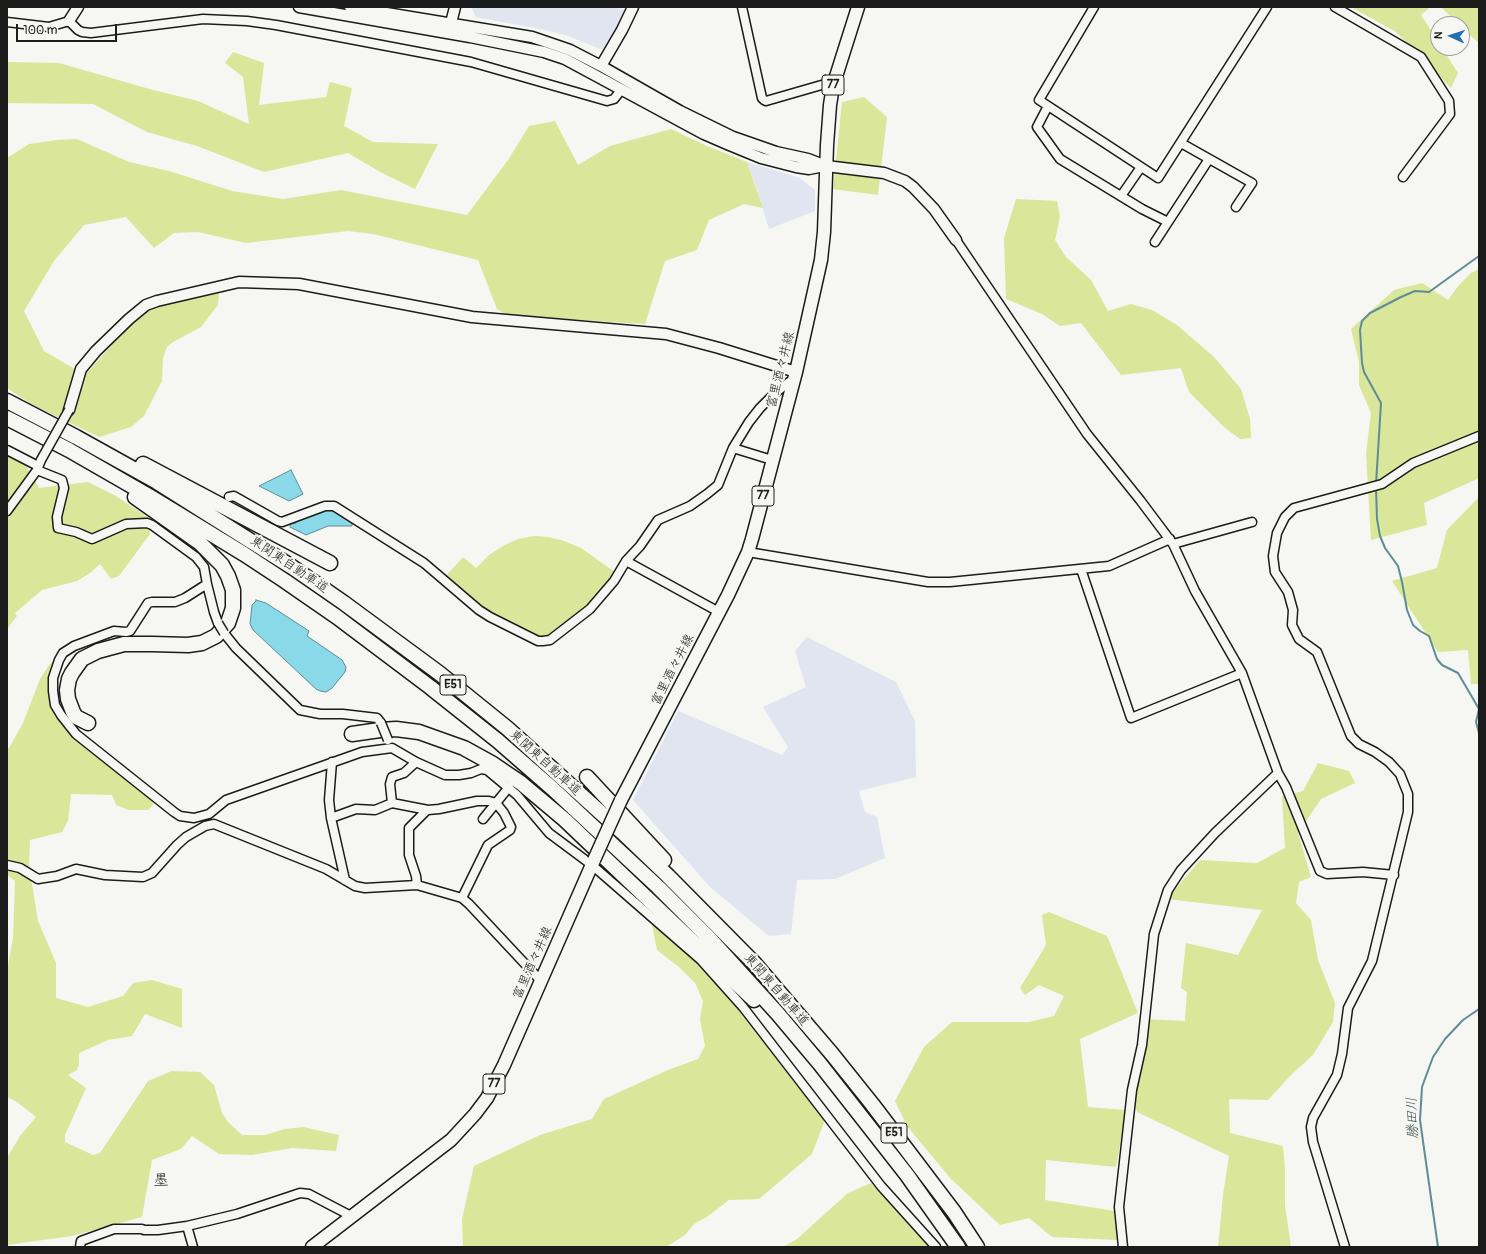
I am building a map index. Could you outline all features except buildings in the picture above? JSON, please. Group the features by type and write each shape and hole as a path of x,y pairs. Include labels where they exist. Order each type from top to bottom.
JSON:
{"highway":[{"name":"東関東自動車道","path":"7,401 156,482 252,541 344,603 439,673 507,728 622,832 755,964 832,1054 872,1104 954,1212 976,1247"},
{"path":"33,414 128,456 330,563"},
{"name":"東関東自動車道","path":"7,418 69,450 193,522 285,581 337,617 424,682 498,741 613,844 710,939 820,1064 907,1175 958,1247"},
{"path":"69,450 200,543 222,565 233,590 234,600 228,623 216,636 202,643 188,646 124,644 98,651 82,659 69,679 67,690 70,706 76,717 88,723"},
{"path":"352,734 396,729 419,732 433,736 464,748 493,764 521,783 565,820 808,1050"},
{"path":"587,777 685,882 720,928"}],"main road":[{"name":"富里酒々井線","path":"312,1247 353,1217 451,1140 475,1114 487,1098 504,1065 621,800 719,612 748,552 795,377 821,260 824,232 828,121 833,86 858,7"}],"street":[{"path":"7,22 49,27 69,21 78,7"},
{"path":"299,7 470,37 544,52 565,59 704,134 761,158 809,169 826,166"},
{"path":"350,7 532,37 570,50 680,111 733,137 776,152 808,159 826,166 884,173 906,181 934,210 956,240 1087,434 1140,500 1171,542 1196,591 1242,673 1278,773 1286,787 1320,871 1327,874 1364,872 1394,876"},
{"path":"440,32 451,24 455,7"},
{"path":"601,66 622,30 633,7"},
{"path":"742,7 762,98 764,100 766,101 825,84 833,86"},
{"path":"1094,7 1039,100 1158,178 1267,7"},
{"path":"1335,7 1421,58 1449,101 1450,114 1403,177"},
{"path":"69,21 78,30 91,33 203,19 247,21 306,30 471,62 608,101 614,99 621,90"},
{"path":"451,24 457,31 470,37"},
{"path":"1048,106 1037,127 1060,159 1121,196 1168,222"},
{"path":"1181,143 1252,183 1236,207"},
{"path":"1155,242 1209,159"},
{"path":"1121,196 1141,167"},
{"path":"7,511 39,465 69,410 81,369 96,351 129,319 146,305 208,288 239,282 299,284 472,317 666,334 719,348 795,377 760,408 749,422 732,448 718,485 690,506 658,520 640,546 626,561 614,581 590,609 550,640 538,641 490,617 479,610 424,563 334,506 325,506 282,522 234,496 229,497"},
{"path":"1345,1247 1313,1142 1311,1127 1314,1118 1337,1076 1342,1054 1348,1008 1372,961 1394,876 1408,812 1408,794 1400,774 1388,762 1375,752 1359,744 1351,736 1317,652 1300,639 1292,625 1293,610 1288,592 1275,572 1273,556 1277,533 1285,517 1294,508 1382,484 1413,463 1479,436"},
{"path":"732,448 772,460"},
{"path":"7,450 39,465 62,480 64,488 57,516 58,528 76,532 92,539 126,524 147,523 152,525 196,557 204,567 214,612 224,633 236,648 300,710 320,714 343,714 377,718 381,723 392,748 416,762 445,775 459,776 481,769 487,770 509,787 550,833 593,862 700,960 743,1007 881,1186 936,1247"},
{"path":"748,552 928,582 950,582 1109,566 1171,542 1252,522"},
{"path":"626,561 719,612"},
{"path":"1081,570 1131,718 1242,673"},
{"path":"207,584 185,598 175,602 148,603 130,630 126,632 114,631 74,646 64,653 58,660 54,673 53,691 55,705 76,734 152,796 180,816 199,818 213,811 226,800 362,752 392,748"},
{"path":"332,762 329,800 331,818 344,880"},
{"path":"392,803 390,784 392,777 404,773 416,762"},
{"path":"1123,1247 1119,1207 1132,1090 1142,1045 1154,934 1168,890 1181,870 1215,833 1278,773"},
{"path":"483,819 509,787"},
{"path":"331,818 356,809 375,810 392,803 427,810 439,810 477,802 489,801 496,803 504,813 511,826 510,830 488,845 462,898"},
{"path":"417,885 416,876 409,855 409,828 427,810"},
{"path":"213,811 214,824"},
{"path":"7,865 20,868 38,879 57,876 76,869 105,875 143,877 152,873 176,845 186,837 205,826 214,824 326,869 355,886 365,888 417,885 462,898 541,981"},
{"path":"80,1247 81,1241 114,1229 158,1230 187,1226 237,1214 300,1194 309,1194 353,1217"},
{"path":"187,1226 193,1247"}],"shaded area":[{"path":"471,7 612,7 625,10 604,48 600,49 568,36 545,30 476,17"},
{"path":"747,162 800,178 815,190 815,211 769,229"},
{"path":"807,637 896,682 915,721 916,777 859,791 865,812 877,817 885,858 835,879 797,880 791,934 769,936 710,887 633,800 678,711 782,755 788,747 763,707 806,687 795,651"}],"green space":[{"path":"1351,7 1430,7 1421,15 1430,29 1430,56 1447,56 1458,73 1451,88 1396,32"},
{"path":"1441,7 1479,7 1479,43 1470,35 1470,16 1450,16"},
{"path":"233,52 264,63 259,105 326,97 330,82 352,88 344,126 373,142 438,144 415,189 382,173 348,153 264,172 197,146 147,132 93,104 7,103 7,62 59,63 153,90 198,101 249,124 243,77 225,63"},
{"path":"864,97 887,117 878,195 833,189 842,102"},
{"path":"555,121 578,165 610,146 671,129 707,146 747,162 763,208 744,204 709,220 697,250 665,261 645,324 508,316 497,309 478,260 373,234 348,231 246,243 198,232 174,233 154,248 126,217 84,225 54,261 24,311 44,351 85,375 139,314 161,306 219,293 218,305 201,327 173,342 167,347 163,358 162,381 144,416 131,427 99,437 33,405 7,388 7,158 29,144 77,139 129,162 169,171 232,191 283,199 341,190 467,215 508,160 529,126"},
{"path":"1016,199 1057,201 1060,217 1055,240 1066,257 1091,280 1108,311 1131,304 1152,310 1177,325 1214,357 1241,389 1250,419 1251,438 1240,439 1225,428 1189,392 1181,368 1121,375 1081,323 1060,326 1042,314 1006,299 1004,238"},
{"path":"1479,269 1479,480 1477,479 1424,503 1427,525 1371,540 1366,453 1371,413 1359,385 1359,362 1351,329 1394,290 1422,283 1448,300 1459,285 1471,273"},
{"path":"7,444 16,449 39,488 88,482 116,496 149,518 150,534 119,576 111,579 100,564 90,573 77,581 42,590 15,613 17,616 7,629"},
{"path":"1479,497 1479,684 1471,684 1468,650 1438,652 1392,581 1437,568 1447,530"},
{"path":"534,536 549,537 581,548 615,572 612,578 588,607 549,637 543,639 491,615 445,577 463,557 476,568 489,555 505,545 518,539"},
{"path":"55,659 58,716 152,798 153,805 148,810 129,810 116,805 112,795 71,794 68,821 62,832 30,840 29,865 38,921 56,963 56,998 88,1007 123,996 133,983 152,980 182,989 182,1028 145,1014 132,1036 108,1040 79,1053 79,1065 77,1070 68,1075 86,1088 65,1135 65,1142 93,1155 100,1153 148,1081 172,1071 200,1072 214,1085 222,1113 228,1122 242,1135 265,1135 285,1129 303,1127 339,1135 336,1151 292,1148 252,1155 219,1154 192,1136 181,1149 152,1160 142,1217 72,1236 7,1245 7,1158 20,1136 36,1117 17,1102 7,1097 7,971 13,938 15,881 7,875 7,749 23,723 40,679"},
{"path":"1318,763 1349,771 1355,783 1321,799 1298,833 1311,877 1299,882 1296,903 1311,920 1318,960 1335,1003 1333,1022 1313,1055 1292,1074 1268,1100 1229,1099 1230,1133 1283,1146 1285,1169 1285,1205 1291,1247 1218,1247 1223,1195 1229,1156 1137,1112 1133,1096 1145,1019 1185,1021 1187,992 1181,988 1186,943 1238,955 1262,910 1167,899 1200,860 1257,863 1285,848 1282,796 1303,791"},
{"path":"662,909 677,917 700,941 732,989 826,1117 812,1154 759,1199 729,1200 708,1216 694,1224 685,1235 666,1247 463,1247 462,1219 474,1166 540,1135 592,1119 604,1099 668,1070 698,1059 705,1046 700,1019 703,1001 695,983 679,967 657,950 650,915"},
{"path":"1049,912 1107,936 1138,1013 1080,1039 1088,1107 1126,1110 1116,1167 1046,1160 1045,1200 1121,1212 1118,1240 1052,1237 1029,1218 1000,1225 951,1179 907,1126 895,1101 924,1047 952,1022 1029,1022 1054,1016 1064,996 1039,985 1025,995 1020,988 1046,945 1042,915"},
{"path":"871,1183 929,1241 932,1247 783,1247 797,1239 848,1193"}],"water":[{"path":"291,470 303,494 289,501 259,486"},
{"path":"327,510 337,512 352,521 352,526 328,526 306,535 290,527 290,523 296,523 296,520 316,512"},
{"path":"256,600 266,603 309,631 307,636 342,660 346,667 345,672 332,688 326,692 316,689 253,630 250,624 252,605"}],"waterway":[{"path":"1376,484 1381,403 1364,372 1360,330 1362,321 1370,313 1401,297 1415,291 1429,292 1479,256"},
{"path":"1376,488 1377,519 1380,536 1385,548 1398,566 1407,610 1413,625 1429,636 1437,659 1442,665 1458,673 1479,709 1476,722 1479,733"},
{"name":"勝田川","path":"1438,1247 1420,1120 1422,1087 1433,1057 1445,1039 1463,1020 1479,1009"}],"tunnel":[{"path":"191,552 216,515"}],"district":[{"name":"墨","path":"161,1181"}]}
